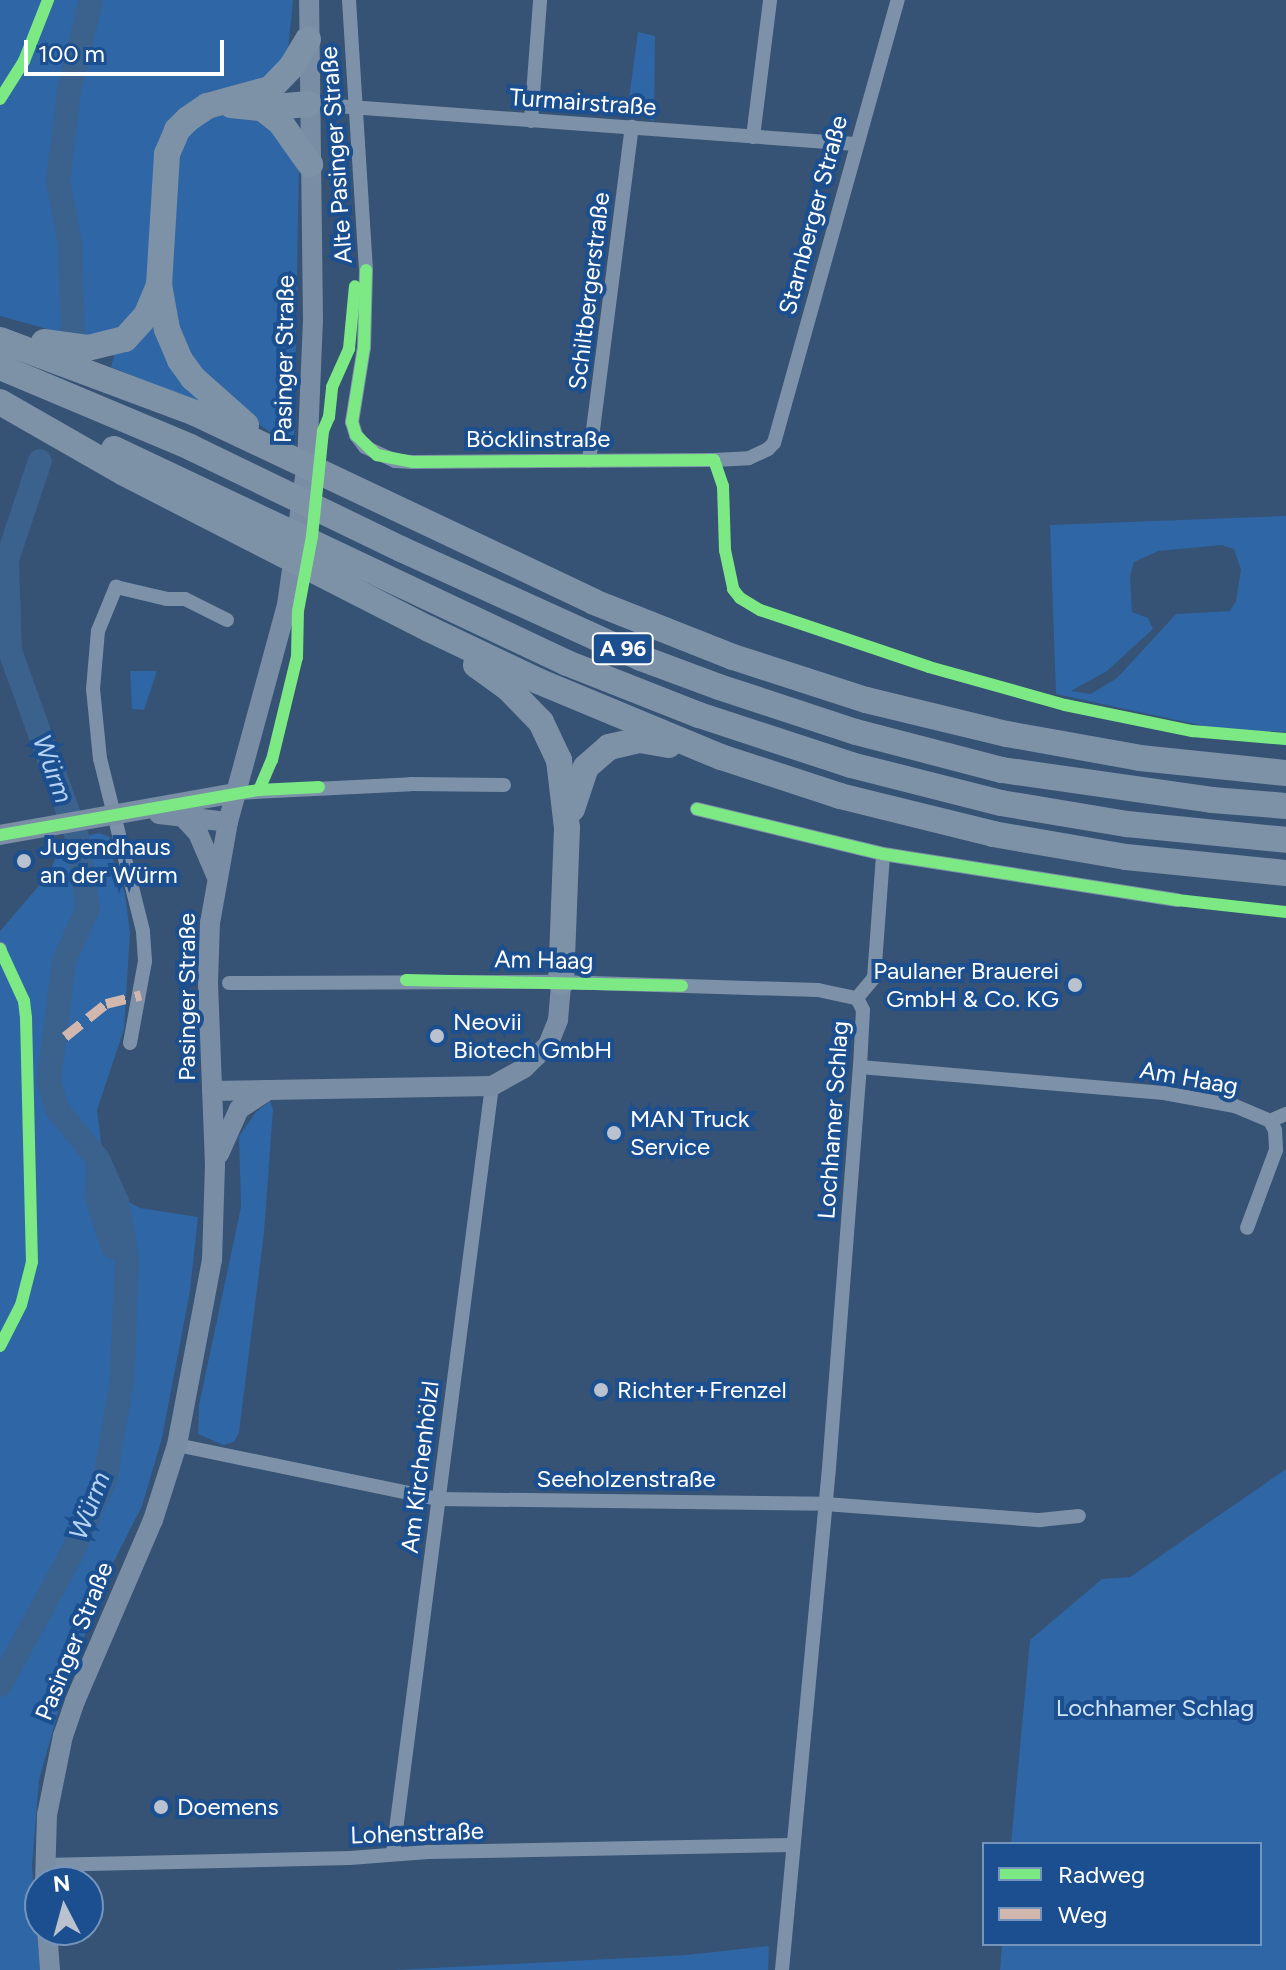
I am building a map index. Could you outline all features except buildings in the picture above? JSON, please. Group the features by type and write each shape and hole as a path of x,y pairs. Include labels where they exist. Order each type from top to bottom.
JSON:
{"highway":[{"path":"266,99 308,39"},
{"path":"266,99 310,164"},
{"path":"295,460 236,418 193,378 172,343 159,285 163,196 171,142 188,119 219,103 266,99 309,104"},
{"path":"0,337 74,347 113,345 125,339 146,316 159,285"},
{"path":"0,337 195,413 594,602 733,657 851,695 1007,734 1140,758 1286,773"},
{"name":"A 96","path":"0,367 190,447 401,549 641,658 719,687 856,732 1002,770 1212,800 1286,806"},
{"path":"0,402 179,502 429,629 538,681 721,757 855,800 993,834 1126,857 1286,873"},
{"name":"A 96","path":"0,402 156,468 567,663 715,720 851,765 1001,803 1127,824 1286,840"},
{"path":"429,629 509,689 541,722 559,760 567,828 561,982"},
{"path":"567,828 586,767 609,747 640,740 721,757"}],"main road":[{"name":"Pasinger Straße","path":"44,1866 47,1815 63,1736 153,1520 177,1445 212,1260 215,1165 209,952 217,877 228,822 287,605 304,499 310,424 309,0"},
{"path":"0,835 236,793"},
{"path":"139,811 228,822"},
{"path":"183,817 198,833 217,877"},
{"path":"212,1091 492,1086 524,1068 548,1045 558,1020 561,982"},
{"path":"215,1165 235,1114 250,1100 267,1091"},
{"path":"48,1946 50,1970"}],"street":[{"name":"Alte Pasinger Straße","path":"349,0 353,107 365,220 366,286 364,347 352,422 356,435 365,447"},
{"path":"531,121 540,0"},
{"path":"753,137 770,0"},
{"name":"Starnberger Straße","path":"774,443 855,144 898,0"},
{"name":"Turmairstraße","path":"309,104 855,144"},
{"name":"Schiltbergerstraße","path":"589,461 632,127"},
{"name":"Böcklinstraße","path":"365,447 377,455 404,462 589,461 749,458 761,455 774,443"},
{"path":"130,1043 145,961 143,931 124,865 116,815 100,759 93,689 98,631 116,587 167,599 185,599 227,620"},
{"path":"236,793 411,784 504,785"},
{"path":"697,809 883,854 1177,900"},
{"name":"Lochhamer Schlag","path":"782,1970 825,1504 860,1067 863,1010 857,998 874,978 883,854"},
{"name":"Am Haag","path":"229,983 561,982 818,990 857,998"},
{"name":"Am Haag","path":"860,1067 1164,1093 1235,1106 1270,1121"},
{"name":"Am Kirchenhölzl","path":"393,1853 492,1086"},
{"path":"1247,1228 1276,1150 1275,1130 1270,1121 1286,1114"},
{"name":"Seeholzenstraße","path":"177,1445 438,1499 825,1504 1040,1520 1079,1516"},
{"name":"Lohenstraße","path":"104,1870 350,1858 393,1853 792,1845"}],"green space":[{"path":"0,0 293,0 287,60 251,87 210,91 177,111 162,135 147,289 138,315 107,337 72,336 0,316"},
{"path":"638,32 655,36 654,121 647,119 645,99 629,98"},
{"path":"231,113 255,117 275,126 299,169 294,447 233,408 192,366 170,313 175,161 185,136 208,119"},
{"path":"154,316 207,407 111,367 115,352"},
{"path":"1286,516 1286,732 1218,729 1056,694 1050,525","holes":["1222,545 1234,549 1241,570 1236,601 1230,611 1176,614 1117,678 1091,694 1071,691 1107,671 1153,629 1148,618 1132,612 1130,576 1134,562 1158,551"]},
{"path":"130,671 157,671 144,710 132,709"},
{"path":"99,833 110,837 113,860 125,894 130,933 124,1029 97,1110 102,1149 125,1200 140,1208 198,1217 190,1291 162,1438 142,1506 108,1573 62,1698 39,1780 32,1866 24,1866 24,1946 38,1946 40,1970 0,1970 0,931 50,873 59,846 66,840"},
{"path":"270,1101 273,1109 264,1233 239,1432 234,1442 223,1445 198,1434 199,1405 241,1207 239,1136 256,1112"},
{"name":"Lochhamer Schlag","path":"1286,1469 1286,1970 1000,1970 1002,1946 1262,1946 1262,1842 1011,1842 1030,1640 1102,1579 1130,1577"},
{"path":"769,1946 768,1970 394,1970 687,1955"}],"waterway":[{"name":"Würm","path":"73,335 70,243 58,181 69,91 91,0"},
{"name":"Würm","path":"0,1685 71,1555 105,1479 122,1381 127,1258 117,1202 98,1159 57,1109 49,1081 64,961 88,908 77,837 10,651 7,560 40,461"},
{"name":"Würm","path":"98,1166 97,1198 113,1247"}],"marked path":[{"path":"65,1037 106,1004 141,995"}],"cycle path":[{"path":"0,99 24,61 48,0"},
{"path":"366,270 364,347 352,422 356,435 377,455 413,462 714,460 723,486 725,550 733,589 740,598 760,610 929,667 1065,705 1192,731 1286,739"},
{"path":"259,790 272,760 297,657 298,611 312,536 323,431 329,417 332,387 349,349 355,286"},
{"path":"0,835 259,790 319,787"},
{"path":"697,809 883,854 1177,900 1286,912"},
{"path":"0,949 24,1001 26,1018 32,1262 21,1305 0,1346"},
{"path":"406,980 682,986"}],"place":[{"name":"Jugendhaus an der Würm","path":"24,861"},
{"name":"Paulaner Brauerei GmbH & Co. KG","path":"1075,985"},
{"name":"Neovii Biotech GmbH","path":"437,1036"},
{"name":"MAN Truck Service","path":"614,1133"},
{"name":"Richter+Frenzel","path":"601,1390"},
{"name":"Doemens","path":"161,1807"}]}
